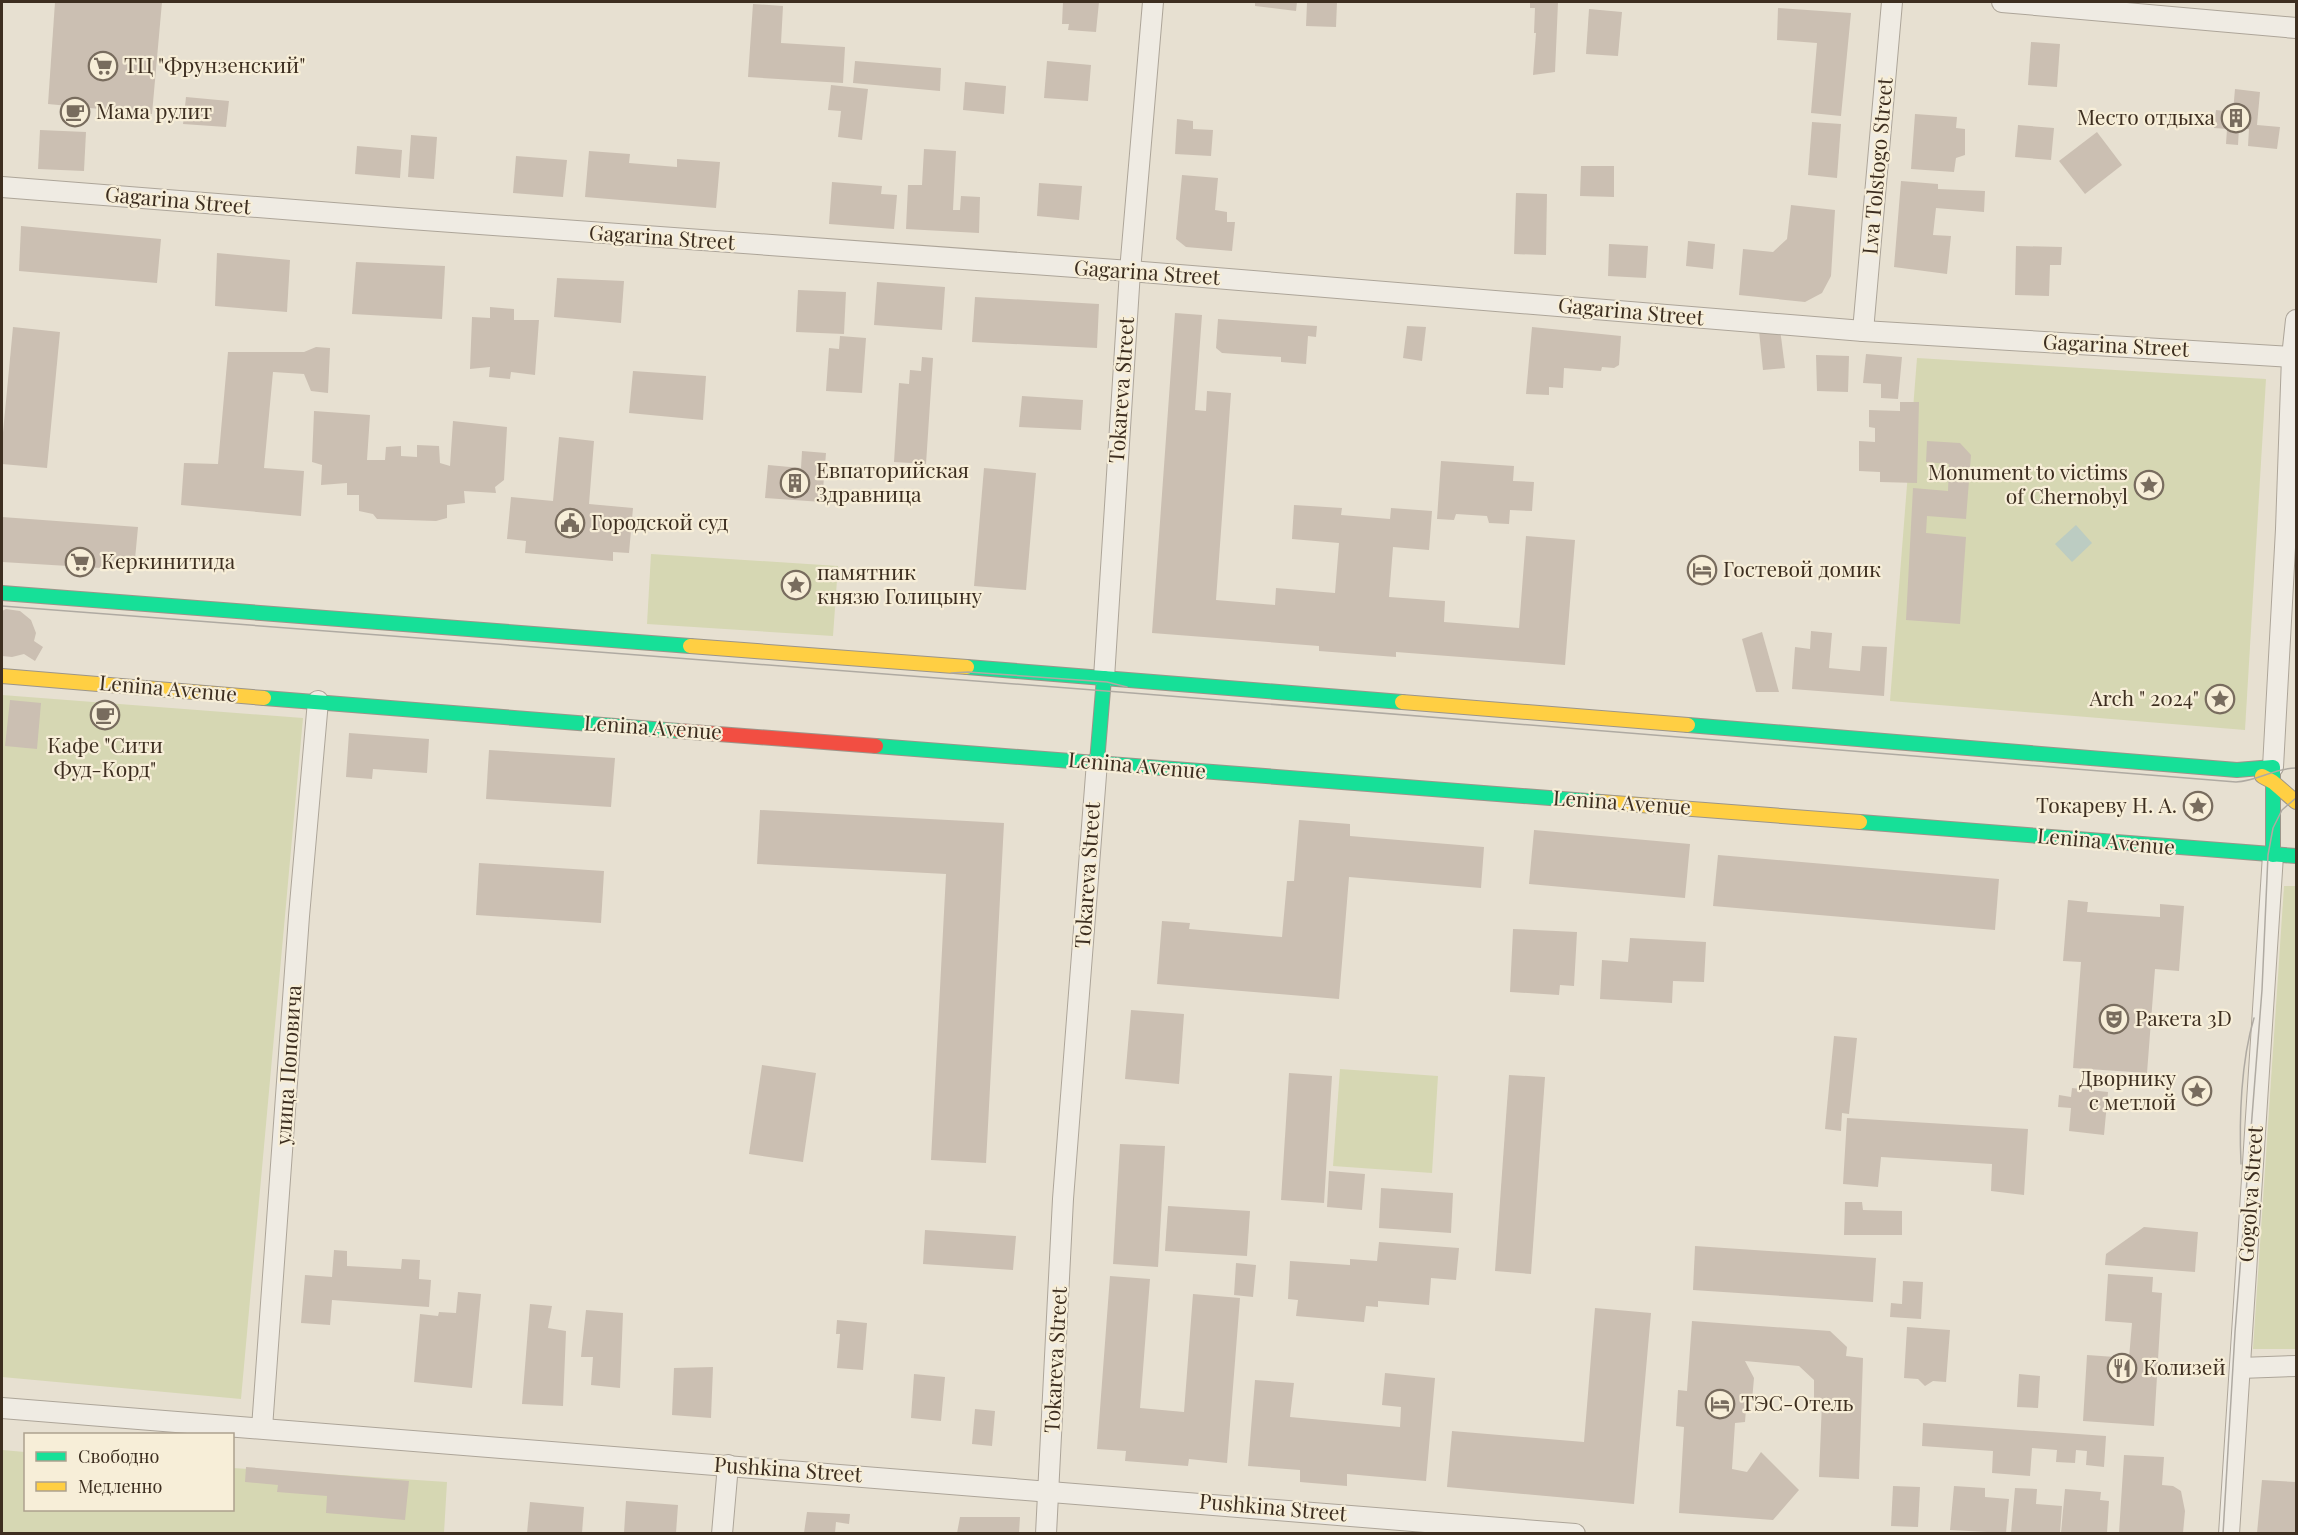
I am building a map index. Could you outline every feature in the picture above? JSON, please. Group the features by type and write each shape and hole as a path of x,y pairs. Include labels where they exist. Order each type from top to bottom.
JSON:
{"street":[{"name":"Tokareva Street","path":"1046,1533 1050,1490 1063,1199 1104,678 1130,271 1153,2"},
{"name":"Lva Tolstogo Street","path":"1863,331 1892,2"},
{"path":"2002,2 2296,28"},
{"name":"Gagarina Street","path":"2,187 1130,271 1863,331 2292,357"},
{"path":"2273,855 2273,774 2291,529 2292,357 2296,320"},
{"path":"2,594 1104,678 2237,770 2262,776 2273,774"},
{"name":"Lenina Avenue","path":"2,676 2296,856"},
{"name":"улица Поповича","path":"262,1428 299,916 318,701"},
{"path":"2273,774 2296,802"},
{"name":"Gogolya Street","path":"2229,1533 2273,855"},
{"path":"2240,1368 2296,1366"},
{"name":"Pushkina Street","path":"2,1408 1575,1533"},
{"path":"722,1533 728,1465"}],"green space":[{"path":"1917,358 2266,379 2245,730 1890,701"},
{"path":"651,554 838,566 833,636 647,624"},
{"path":"2,695 303,718 241,1399 2,1377"},
{"path":"2284,886 2296,886 2296,1349 2253,1349"},
{"path":"1340,1069 1438,1076 1432,1173 1333,1166"},
{"path":"2,1450 24,1452 24,1511 234,1511 234,1468 447,1482 444,1533 2,1533"}],"shaded area":[{"path":"2076,525 2092,543 2072,562 2055,544"}],"building":[{"name":"ТЦ \"Фрунзенский\"","path":"55,2 162,2 152,114 48,104"},
{"path":"1063,2 1099,2 1096,32 1068,30 1069,24 1062,24"},
{"path":"1255,2 1297,2 1296,11 1255,6"},
{"path":"1307,2 1337,2 1336,27 1306,26"},
{"path":"1530,2 1558,2 1555,72 1533,75 1535,8 1530,8"},
{"path":"753,4 783,6 781,43 845,47 843,83 748,77"},
{"path":"1778,8 1851,13 1841,116 1811,113 1817,43 1777,40"},
{"path":"1589,9 1622,12 1618,56 1586,54"},
{"path":"2031,42 2060,44 2057,87 2028,85"},
{"path":"855,61 941,68 940,91 853,83"},
{"path":"1047,61 1091,65 1088,101 1044,98"},
{"path":"965,82 1006,86 1004,114 963,110"},
{"path":"831,85 868,89 862,140 838,137 841,111 828,110"},
{"name":"Место отдыха","path":"2235,89 2260,92 2257,125 2280,127 2277,149 2248,146 2249,129 2239,128 2238,145 2226,144 2227,129 2214,128 2216,110 2233,112"},
{"path":"186,97 229,101 226,127 183,124"},
{"path":"1915,114 1957,117 1956,128 1965,129 1965,155 1956,158 1954,172 1911,169"},
{"path":"1177,119 1193,121 1193,129 1213,130 1211,156 1175,154"},
{"path":"1812,122 1841,124 1837,178 1808,175"},
{"path":"2018,125 2054,128 2051,160 2015,157"},
{"path":"40,130 86,132 84,171 38,169"},
{"path":"2097,132 2122,165 2085,194 2059,161"},
{"path":"411,135 437,137 434,179 408,177"},
{"path":"357,146 402,150 400,178 355,174"},
{"path":"924,149 956,151 953,210 960,210 961,196 980,197 979,233 906,229 908,185 922,185"},
{"path":"589,151 630,154 629,163 677,167 677,159 720,162 716,208 585,197"},
{"path":"516,156 567,160 563,197 513,193"},
{"path":"1581,166 1614,166 1614,197 1580,196"},
{"path":"1182,175 1218,178 1215,210 1227,212 1227,222 1235,222 1232,251 1186,247 1176,239"},
{"path":"1901,181 1938,184 1938,189 1985,191 1984,212 1936,208 1933,235 1951,236 1947,274 1894,267"},
{"path":"832,182 882,186 881,194 897,195 894,229 829,224"},
{"path":"1039,183 1082,186 1079,220 1037,216"},
{"path":"1516,193 1547,194 1546,255 1514,254"},
{"path":"1791,205 1835,210 1831,276 1822,293 1805,302 1739,295 1743,249 1773,252 1787,239"},
{"path":"21,226 161,239 157,283 19,271"},
{"path":"1688,241 1715,244 1713,269 1686,266"},
{"path":"1609,244 1648,246 1646,278 1608,276"},
{"path":"2016,246 2062,247 2061,265 2050,265 2049,296 2015,295"},
{"path":"217,253 290,260 287,312 215,306"},
{"path":"356,262 445,266 442,319 352,314"},
{"path":"557,278 624,281 621,323 554,317"},
{"path":"877,282 945,287 942,330 874,325"},
{"path":"798,290 846,292 844,334 796,332"},
{"path":"975,297 1099,304 1097,348 972,342"},
{"path":"490,307 514,309 514,320 539,320 535,375 511,372 510,379 489,377 490,367 470,369 472,317 490,318"},
{"path":"1175,313 1202,315 1195,410 1206,411 1207,391 1231,393 1216,600 1275,605 1276,588 1335,593 1339,543 1292,539 1294,505 1342,508 1341,515 1390,519 1391,508 1432,511 1429,550 1393,547 1389,597 1445,601 1444,622 1519,628 1526,536 1575,540 1565,665 1396,652 1396,657 1319,651 1319,646 1152,633"},
{"path":"1218,319 1317,326 1316,337 1308,336 1306,364 1281,362 1281,357 1222,353 1216,348"},
{"path":"1407,326 1426,327 1422,361 1403,358"},
{"path":"13,327 60,332 47,468 2,464"},
{"path":"1532,327 1621,336 1619,365 1614,368 1602,367 1601,371 1564,368 1563,388 1549,387 1549,395 1526,394"},
{"path":"1780,329 1785,368 1763,370 1759,331"},
{"path":"840,336 866,338 862,393 826,391 829,348 839,349"},
{"path":"316,347 330,348 328,393 311,391 304,374 273,372 264,468 304,471 301,516 181,505 184,463 218,464 228,352 304,352"},
{"path":"1866,354 1902,357 1898,399 1881,398 1881,384 1863,383"},
{"path":"1816,355 1849,356 1848,392 1817,391"},
{"path":"922,357 933,358 926,464 894,462 899,383 909,384 910,370 921,371"},
{"path":"633,371 706,376 703,420 629,413"},
{"path":"1022,396 1083,400 1081,430 1019,427"},
{"path":"1900,402 1919,402 1917,483 1880,482 1880,472 1859,471 1859,441 1875,442 1875,428 1869,427 1869,410 1900,411"},
{"path":"314,411 370,415 367,460 385,460 386,447 401,446 401,456 417,457 417,445 439,446 440,463 450,466 453,421 507,427 504,480 495,487 496,493 464,491 465,503 447,505 447,518 436,521 377,519 373,514 359,511 359,495 347,495 347,483 321,485 322,465 312,462"},
{"name":"Городской суд","path":"559,437 594,441 589,504 633,508 629,553 613,552 613,561 525,553 526,541 507,539 511,497 553,501"},
{"path":"1927,441 1960,443 1971,455 1966,519 1927,516 1926,533 1966,537 1960,624 1906,620 1913,488 1948,491 1949,464 1926,462"},
{"name":"Евпаторийская Здравница","path":"802,451 826,453 822,502 765,498 768,465 801,468"},
{"path":"1441,461 1514,466 1513,481 1534,482 1532,511 1510,510 1509,524 1489,523 1487,516 1456,514 1454,520 1437,519"},
{"path":"984,468 1036,473 1026,590 974,586"},
{"path":"2,517 138,527 134,570 2,562"},
{"path":"6,609 20,611 31,620 36,633 34,641 43,647 35,661 24,654 12,657 2,656 2,611"},
{"path":"1811,631 1832,633 1829,668 1860,671 1862,646 1887,647 1884,696 1792,689 1795,647 1810,649"},
{"path":"1762,632 1779,692 1756,692 1742,639"},
{"path":"10,700 41,703 37,749 5,746"},
{"path":"349,733 429,739 427,773 373,769 372,779 346,777"},
{"path":"489,750 615,758 611,807 486,799"},
{"path":"760,810 1004,823 986,1163 931,1160 946,874 757,864"},
{"path":"1299,820 1350,824 1350,836 1484,847 1481,888 1349,877 1339,999 1157,984 1162,921 1190,923 1189,929 1282,937 1287,881 1294,881"},
{"path":"1534,830 1690,844 1685,898 1529,884"},
{"path":"1718,855 1999,879 1995,930 1713,906"},
{"path":"479,863 604,871 601,923 476,915"},
{"name":"Ракета 3D","path":"2068,900 2088,902 2087,912 2160,917 2160,904 2184,906 2179,971 2155,969 2147,1073 2073,1068 2081,962 2063,961"},
{"path":"1513,929 1577,932 1574,986 1560,985 1559,995 1510,992"},
{"path":"1630,938 1706,942 1704,982 1673,981 1672,1003 1600,999 1602,960 1628,962"},
{"path":"1131,1010 1184,1014 1179,1084 1125,1079"},
{"path":"1834,1036 1857,1038 1849,1114 1842,1113 1841,1131 1825,1129"},
{"path":"762,1065 816,1073 803,1162 749,1154"},
{"path":"1289,1073 1332,1076 1324,1203 1281,1200"},
{"path":"1509,1075 1545,1077 1531,1274 1495,1271"},
{"path":"2072,1088 2108,1092 2104,1135 2069,1131 2071,1108 2058,1107 2059,1095 2071,1097"},
{"path":"1847,1118 2028,1129 2024,1195 1991,1191 1992,1164 1881,1157 1878,1187 1843,1184"},
{"path":"1120,1144 1165,1146 1158,1267 1113,1264"},
{"path":"1329,1171 1365,1174 1362,1210 1327,1207"},
{"path":"1381,1188 1453,1193 1451,1233 1379,1228"},
{"path":"1845,1202 1862,1202 1863,1210 1902,1211 1902,1235 1844,1235"},
{"path":"1168,1206 1250,1211 1247,1256 1165,1251"},
{"path":"2144,1227 2198,1232 2195,1272 2105,1265 2106,1254"},
{"path":"925,1230 1016,1236 1013,1270 923,1264"},
{"path":"1379,1242 1459,1248 1456,1280 1431,1278 1429,1305 1378,1301 1378,1307 1366,1306 1364,1322 1296,1316 1298,1300 1288,1299 1290,1261 1350,1265 1350,1259 1377,1261"},
{"path":"1695,1246 1876,1258 1873,1302 1693,1290"},
{"path":"334,1250 347,1251 347,1266 401,1269 402,1259 420,1260 419,1279 431,1280 429,1307 332,1300 330,1325 301,1323 305,1275 332,1277"},
{"path":"1236,1263 1256,1265 1253,1297 1234,1295"},
{"name":"Колизей","path":"2108,1274 2153,1277 2152,1292 2162,1293 2154,1426 2083,1421 2087,1355 2129,1358 2132,1323 2105,1321"},
{"path":"1110,1276 1150,1279 1140,1408 1184,1412 1193,1294 1240,1298 1227,1463 1189,1459 1188,1466 1125,1461 1126,1451 1097,1449"},
{"path":"1903,1281 1923,1282 1921,1319 1890,1317 1891,1303 1902,1304"},
{"path":"458,1292 481,1294 472,1388 414,1382 420,1314 438,1316 439,1312 456,1313"},
{"path":"530,1304 552,1306 548,1328 566,1331 563,1406 522,1404"},
{"path":"1595,1308 1651,1313 1634,1504 1447,1487 1452,1431 1584,1442"},
{"path":"586,1310 623,1313 620,1388 591,1385 593,1357 581,1357"},
{"path":"837,1320 867,1323 863,1370 837,1368 840,1334 836,1334"},
{"path":"1692,1321 1830,1331 1847,1347 1846,1356 1863,1358 1859,1479 1819,1477 1822,1401 1814,1401 1814,1380 1799,1366 1745,1361 1754,1378 1752,1401 1746,1409 1745,1422 1735,1423 1732,1469 1747,1472 1761,1452 1799,1490 1773,1520 1679,1513 1684,1427 1676,1426 1678,1390 1687,1391"},
{"path":"1907,1327 1950,1330 1946,1382 1933,1381 1925,1386 1918,1379 1904,1378"},
{"path":"713,1367 711,1418 672,1415 674,1368"},
{"path":"1385,1373 1435,1378 1426,1481 1347,1474 1347,1486 1300,1482 1300,1470 1248,1466 1255,1380 1294,1383 1290,1417 1400,1427 1401,1407 1382,1405"},
{"path":"914,1374 945,1377 941,1421 911,1418"},
{"path":"2019,1374 2040,1376 2038,1408 2017,1407"},
{"path":"975,1409 995,1411 992,1446 972,1444"},
{"path":"1923,1423 2106,1436 2104,1467 2086,1465 2087,1451 2076,1450 2075,1463 2056,1462 2057,1450 2032,1448 2030,1476 1992,1473 1993,1451 1922,1446"},
{"path":"2124,1455 2164,1457 2162,1485 2173,1486 2181,1491 2185,1511 2183,1533 2119,1533"},
{"path":"246,1467 409,1481 405,1520 326,1513 327,1496 277,1492 278,1485 245,1482"},
{"path":"2262,1480 2296,1482 2296,1533 2257,1533"},
{"path":"1893,1486 1920,1487 1918,1527 1891,1526"},
{"path":"1954,1486 1985,1488 1985,1497 2009,1499 2006,1533 1950,1530"},
{"path":"2015,1488 2037,1489 2036,1504 2062,1506 2060,1533 2011,1533"},
{"path":"2065,1489 2101,1492 2100,1500 2109,1501 2107,1533 2061,1533"},
{"path":"626,1501 678,1505 676,1533 624,1533"},
{"path":"530,1502 584,1507 582,1533 527,1533"},
{"path":"807,1512 850,1514 849,1524 836,1522 835,1533 804,1533"},
{"path":"960,1517 1020,1517 1019,1533 957,1533"}],"tram line":[{"path":"2,606 1132,693 2236,782 2296,768"},
{"path":"951,673 968,672 1107,682 1127,687"},
{"path":"2223,1534 2235,1332 2262,990 2268,855 2273,828 2282,810 2296,798"},
{"path":"2241,1164 2242,1090 2246,1053 2254,1018"}],"traffic: fast":[{"path":"2,593 690,646"},
{"path":"967,667 1402,702"},
{"path":"1097,762 1104,678"},
{"path":"264,698 679,731"},
{"path":"1688,725 2237,770 2273,767 2273,855"},
{"path":"876,746 1601,802"},
{"path":"1860,822 2296,856"}],"traffic: slow":[{"path":"690,646 967,667"},
{"path":"2,676 264,698"},
{"path":"1402,702 1688,725"},
{"path":"2262,776 2273,782 2296,802"},
{"path":"1601,802 1860,822"}],"traffic: jam":[{"path":"679,731 876,746"}],"place":[{"name":"ТЦ \"Фрунзенский\"","path":"103,66"},
{"name":"Мама рулит","path":"75,112"},
{"name":"Место отдыха","path":"2236,118"},
{"name":"Евпаторийская Здравница","path":"795,483"},
{"name":"Monument to victims of Chernobyl","path":"2149,485"},
{"name":"Городской суд","path":"570,523"},
{"name":"Керкинитида","path":"80,562"},
{"name":"Гостевой домик","path":"1702,570"},
{"name":"памятник князю Голицыну","path":"796,585"},
{"name":"Arch \" 2024\"","path":"2220,699"},
{"name":"Кафе \"Сити Фуд-Корд\"","path":"105,715"},
{"name":"Токареву Н. А.","path":"2198,806"},
{"name":"Ракета 3D","path":"2114,1019"},
{"name":"Дворнику с метлой","path":"2197,1091"},
{"name":"Колизей","path":"2122,1368"},
{"name":"ТЭС-Отель","path":"1720,1404"}]}
